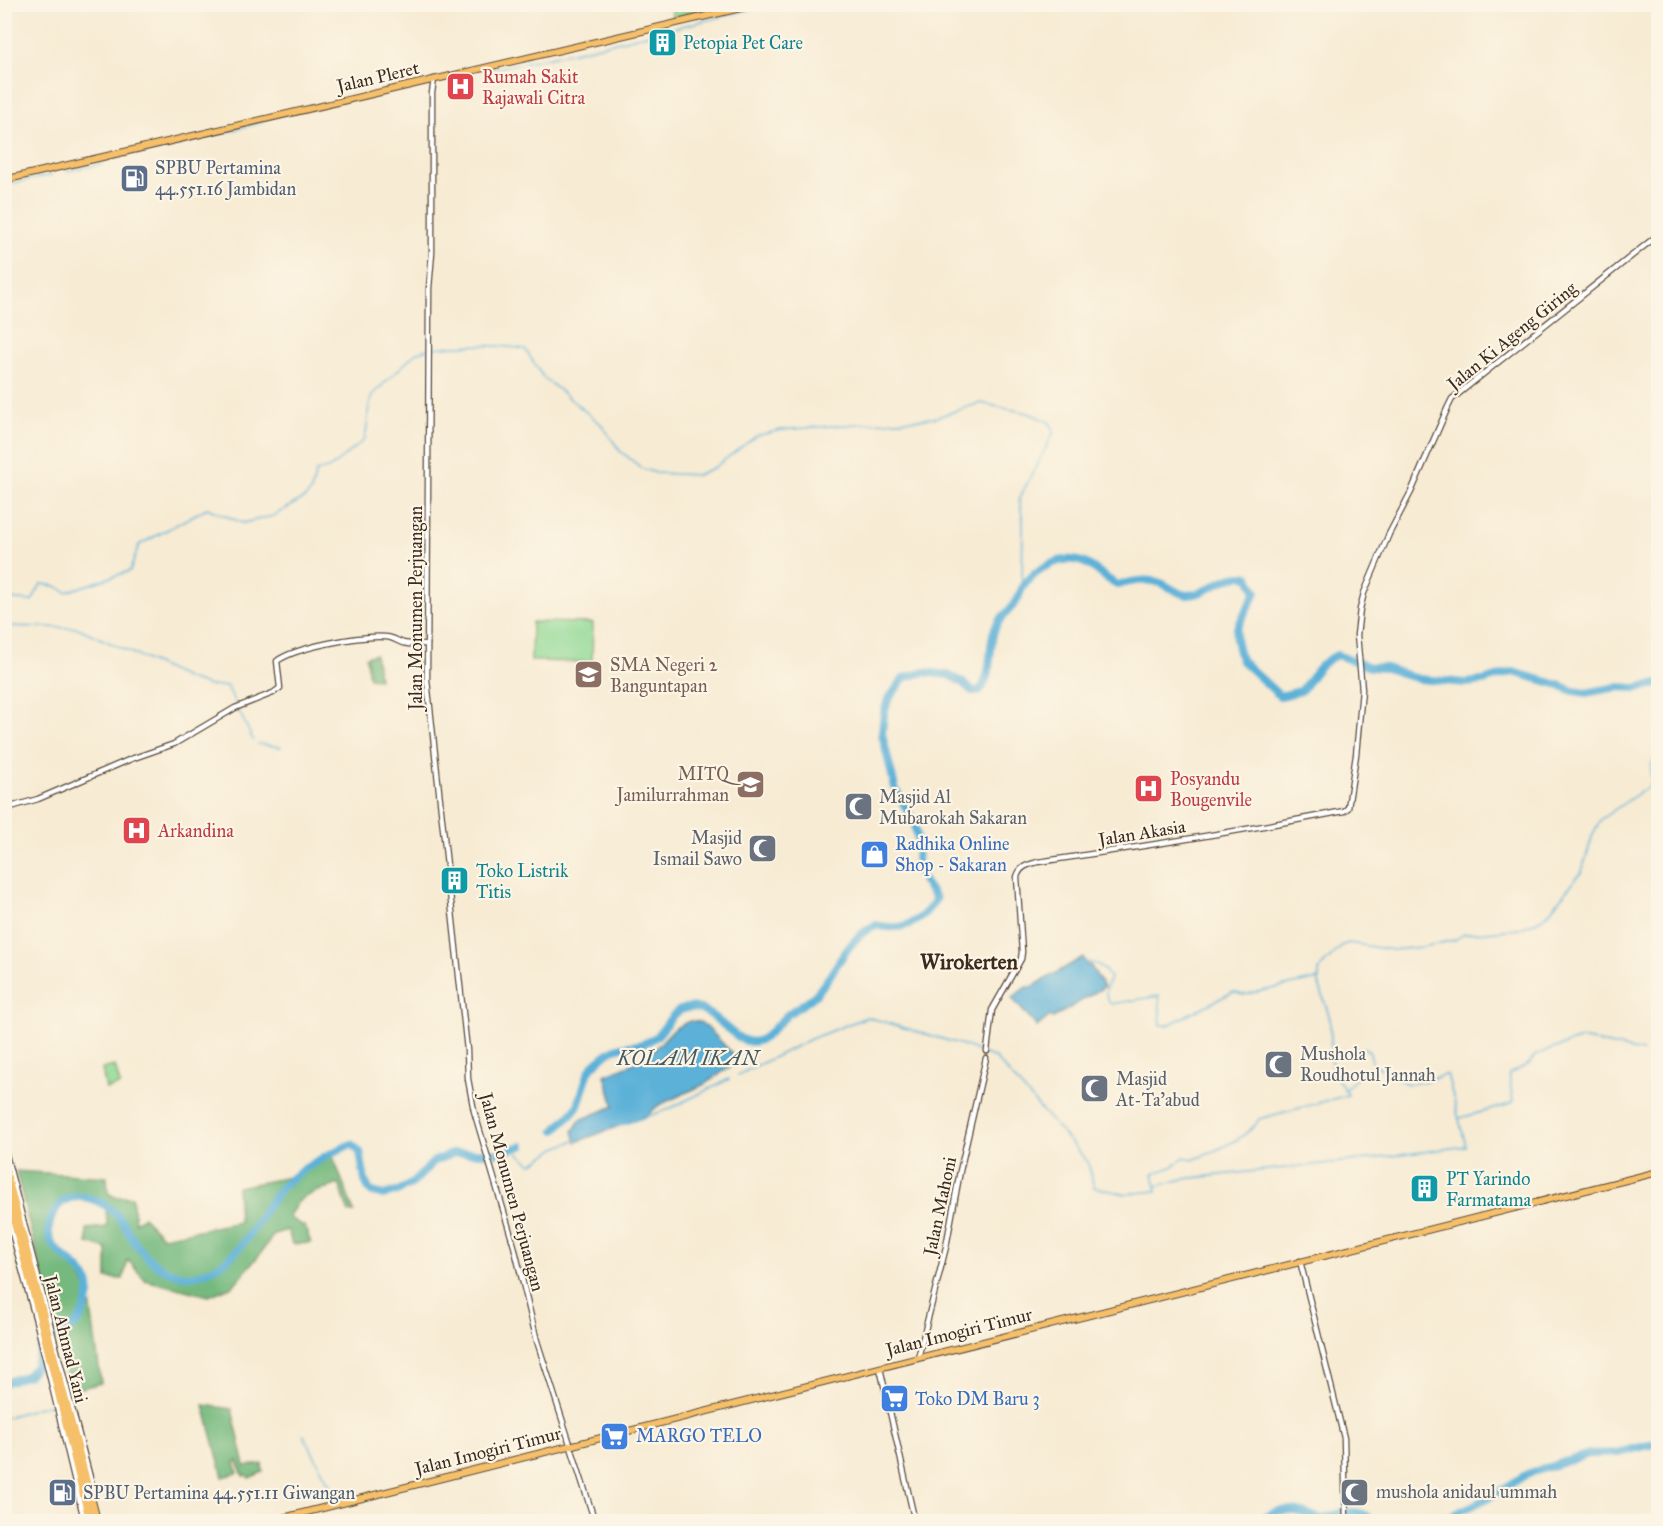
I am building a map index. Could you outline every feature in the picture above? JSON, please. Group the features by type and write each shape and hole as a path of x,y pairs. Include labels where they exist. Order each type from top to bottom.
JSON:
{"highway":[{"name":"Jalan Ahmad Yani","path":"7,1169 11,1204"},
{"name":"Jalan Ahmad Yani","path":"4,1184 97,1521"},
{"name":"Jalan Ahmad Yani","path":"75,1446 89,1521"}],"main road":[{"name":"Jalan Pleret","path":"4,180 434,79 660,29 758,4"},
{"name":"Jalan Imogiri Timur","path":"267,1521 1659,1172"}],"street":[{"name":"Jalan Monumen Perjuangan","path":"434,79 432,93 428,709 467,1050 468,1079 474,1111 514,1246 537,1341 594,1521"},
{"name":"Jalan Ki Ageng Giring","path":"1344,811 1349,805 1355,766 1362,679 1357,625 1364,593 1389,534 1412,492 1450,402 1474,380 1659,235"},
{"path":"4,809 38,800 131,759 168,747 237,707 273,693 280,688 277,661 288,655 336,642 366,637 388,637 404,643 427,644"},
{"name":"Jalan Akasia","path":"987,1051 992,1010 1021,959 1018,874 1024,867 1038,862 1146,846 1344,811"},
{"name":"Jalan Mahoni","path":"918,1358 923,1347 946,1247 986,1058"},
{"path":"4,1147 7,1169"},
{"path":"1300,1261 1344,1438 1346,1521"},
{"path":"54,1364 93,1489 92,1501"},
{"path":"54,1364 82,1511 89,1521"},
{"path":"880,1368 915,1521"}],"green space":[{"path":"670,4 720,4 720,5 673,17"},
{"path":"532,622 593,623 592,662 531,661"},
{"path":"375,654 379,679 369,678 366,657"},
{"path":"115,1066 120,1085 106,1089 102,1069"},
{"path":"332,1154 354,1212 349,1213 339,1184 306,1197 297,1203 289,1215 291,1219 305,1227 311,1243 292,1244 288,1230 274,1234 233,1286 209,1296 145,1280 128,1260 123,1279 107,1278 107,1249 87,1243 87,1229 107,1227 106,1206 76,1196 61,1205 54,1214 50,1242 77,1268 89,1293 101,1383 70,1391 61,1350 66,1347 64,1339 58,1341 16,1171 107,1177 108,1193 115,1197 132,1197 135,1222 143,1217 163,1237 239,1222 237,1187 300,1175"},
{"path":"204,1405 232,1409 245,1466 262,1464 263,1472 249,1478 247,1475 243,1476 238,1461 235,1462 238,1473 223,1477"}],"water":[{"path":"1083,957 1087,966 1090,965 1104,987 1053,1018 1050,1016 1037,1027 1012,998 1026,987 1032,987"},
{"name":"KOLAM IKAN","path":"690,1021 700,1022 707,1027 732,1053 734,1064 705,1084 659,1105 646,1116 576,1142 573,1131 580,1120 614,1106 605,1075 644,1057 671,1032"}],"waterway":[{"path":"483,71 583,50 765,6"},
{"path":"137,155 264,122"},
{"path":"67,171 102,164"},
{"path":"4,185 51,175"},
{"path":"432,348 478,345 525,349 543,377 601,424 620,451 643,469 656,473 697,475 715,467 756,436 781,430 934,418 980,403 1028,413 1049,422 1053,428 1053,434 1019,499 1023,520 1022,588"},
{"path":"4,594 15,600 32,601 41,584 56,586 66,592 130,571 139,545 207,508 243,523 273,516 306,497 311,491 316,472 330,468 364,440 369,405 373,394 416,353 427,349"},
{"path":"555,1130 577,1107 591,1068 601,1058 613,1050 648,1042 680,1010 698,1008 718,1020 736,1035 755,1042 765,1037 787,1015 817,993 849,947 865,932 875,925 894,927 910,924 924,914 936,899 917,867 918,841 914,823 895,788 882,734 888,700 904,678 924,672 948,675 962,682 972,691 979,691 988,672 993,634 997,624 1014,604 1028,580 1042,568 1051,564 1060,561 1078,561 1091,566 1117,585 1136,581 1155,581 1188,595 1196,594 1232,577 1249,577 1256,592 1237,628 1236,639 1241,660 1280,696 1301,691 1316,671 1337,655 1370,667 1386,668 1419,679 1466,683 1483,681 1513,672 1586,693 1617,687 1635,688 1658,684"},
{"path":"4,626 78,628 188,679 210,686 227,686 253,740"},
{"path":"258,744 281,747"},
{"path":"738,1075 813,1038 867,1017 963,1045 995,1058 1088,1162 1094,1187 1125,1194 1157,1191 1153,1174 1174,1166 1184,1157 1193,1160 1230,1144 1247,1133 1259,1119 1348,1095 1332,1070 1330,1019 1319,984 1319,971 1322,966 1343,945 1349,943 1393,950 1422,947 1455,940 1464,934 1518,929 1547,915 1582,871 1593,834 1601,819 1652,784 1651,765 1658,755"},
{"path":"1085,962 1100,966 1110,978 1106,995 1111,1004 1159,996 1161,1025 1168,1025 1233,992 1243,995 1318,979"},
{"path":"1460,1118 1513,1102 1509,1074 1529,1064 1536,1055 1541,1053 1581,1039 1642,1052"},
{"path":"1157,1186 1183,1179 1466,1146 1447,1074 1410,1084 1382,1068 1373,1066 1370,1053 1365,1048 1347,1050 1332,1058"},
{"path":"1345,1090 1363,1070 1372,1066"},
{"path":"616,1127 669,1109 729,1079"},
{"path":"513,1149 532,1164 558,1147 577,1140"},
{"path":"4,1383 28,1375 35,1367 42,1345 47,1339 77,1324 86,1306 89,1286 85,1277 56,1249 49,1231 55,1211 67,1199 84,1197 100,1203 115,1213 150,1260 176,1274 193,1276 221,1265 232,1256 273,1198 288,1181 334,1152 352,1144 360,1152 365,1181 370,1191 383,1195 398,1191 413,1183 434,1161 454,1153 496,1153 522,1146"},
{"path":"4,1418 50,1404"},
{"path":"304,1435 337,1500"},
{"path":"1439,1522 1494,1495 1527,1474 1589,1454 1617,1453 1658,1443"},
{"path":"1259,1522 1268,1515 1285,1510 1297,1511 1321,1519 1339,1513 1355,1512 1374,1522"}],"place":[{"name":"Petopia Pet Care","path":"662,43"},
{"name":"Rumah Sakit Rajawali Citra","path":"461,87"},
{"name":"SPBU Pertamina 44.551.16 Jambidan","path":"134,178"},
{"name":"SMA Negeri 2 Banguntapan","path":"589,675"},
{"name":"MITQ Jamilurrahman","path":"750,784"},
{"name":"Posyandu Bougenvile","path":"1149,789"},
{"name":"Masjid Al Mubarokah Sakaran","path":"858,807"},
{"name":"Arkandina","path":"137,831"},
{"name":"Masjid Ismail Sawo","path":"763,848"},
{"name":"Radhika Online Shop - Sakaran","path":"874,854"},
{"name":"Toko Listrik Titis","path":"455,881"},
{"name":"Mushola Roudhotul Jannah","path":"1279,1064"},
{"name":"Masjid At-Ta'abud","path":"1095,1089"},
{"name":"PT Yarindo Farmatama","path":"1425,1189"},
{"name":"Toko DM Baru 3","path":"894,1399"},
{"name":"MARGO TELO","path":"615,1436"},
{"name":"mushola anidaul ummah","path":"1355,1492"},
{"name":"SPBU Pertamina 44.551.11 Giwangan","path":"62,1493"}],"district":[{"name":"Wirokerten","path":"969,962"}]}
